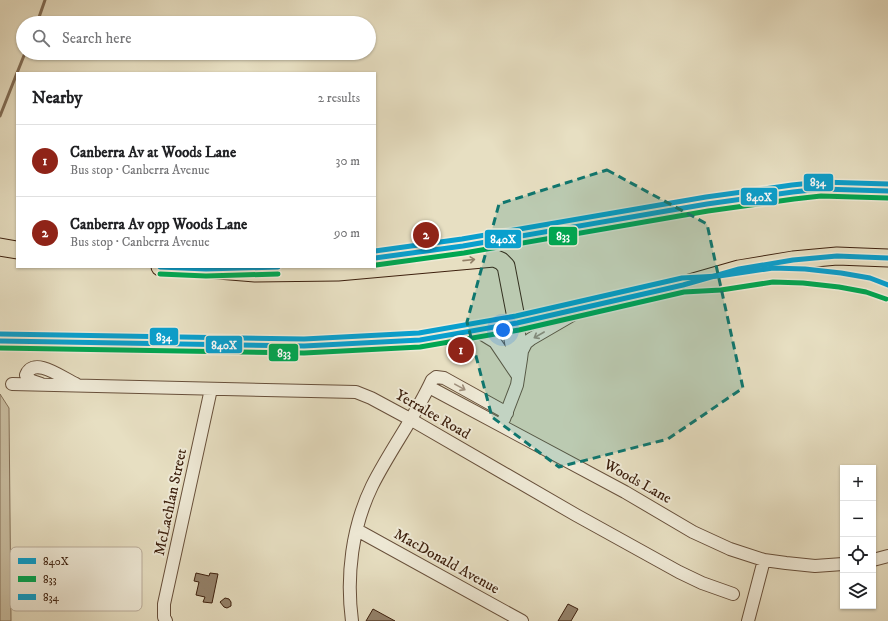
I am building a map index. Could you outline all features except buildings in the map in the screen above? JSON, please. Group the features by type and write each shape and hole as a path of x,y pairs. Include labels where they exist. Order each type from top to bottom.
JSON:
{"highway":[{"path":"376,258 414,254 707,204 793,192 821,190 888,191"},
{"path":"513,324 500,275 500,260 506,247 514,237"},
{"path":"0,247 16,250"},
{"path":"0,341 304,346 420,340 513,324 683,285 739,269 793,260 837,256 888,258"},
{"path":"183,268 248,273 317,273 384,269 486,258 500,260"},
{"path":"206,269 242,268"}],"main road":[{"path":"683,285 720,283 772,275 804,276 854,282 888,292"}],"street":[{"path":"502,426 513,395 519,374 522,351 526,343 583,308"},
{"path":"513,324 522,351"},
{"path":"513,324 513,355 519,374"},
{"path":"477,331 495,342 519,374"},
{"name":"Yerralee Road","path":"44,385 28,378 26,375 28,370 32,368 45,368 74,384 83,386"},
{"path":"352,621 350,585 351,560 357,530 372,487 433,378 442,377 506,413"},
{"name":"Yerralee Road","path":"12,384 356,392 371,398 410,419 569,511 680,572 702,583 733,594"},
{"name":"Woods Lane","path":"429,387 625,492 701,536 730,549 764,560 805,565 840,564"},
{"name":"McLachlan Street","path":"166,621 164,617 164,604 211,389"},
{"name":"MacDonald Avenue","path":"357,530 522,621"},
{"path":"876,559 888,556"},
{"path":"748,621 764,560"}],"highlighted area":[{"path":"607,170 707,224 743,388 668,439 559,467 492,417 467,322 499,204"}],"shaded area":[{"path":"0,394 9,408 11,621 0,621"}],"waterway":[{"path":"39,16 45,0"},
{"path":"17,72 22,60"},
{"path":"0,116 16,76"}],"transit line":[{"name":"834","path":"376,251 462,239 706,197 792,185 821,182 888,184"},
{"name":"840X","path":"376,258 463,246 707,204 793,192 821,189 888,191"},
{"name":"833","path":"376,265 464,253 708,211 794,199 821,196 888,198"},
{"name":"840X","path":"0,341 304,346 420,340 517,323 683,285 739,269 793,260 837,256 888,258"},
{"name":"840X","path":"183,268 242,268"},
{"name":"834","path":"0,334 304,339 419,333 516,316 682,278 719,276 773,268 805,269 841,273 870,278 888,285"},
{"name":"833","path":"160,274 206,276 278,274"},
{"name":"833","path":"0,348 304,353 420,347 519,330 684,292 721,290 773,282 803,283 839,287 866,292 886,299"}],"place":[{"name":"Canberra Av opp Woods Lane","path":"426,235"},
{"name":"Canberra Av at Woods Lane","path":"461,350"}]}
